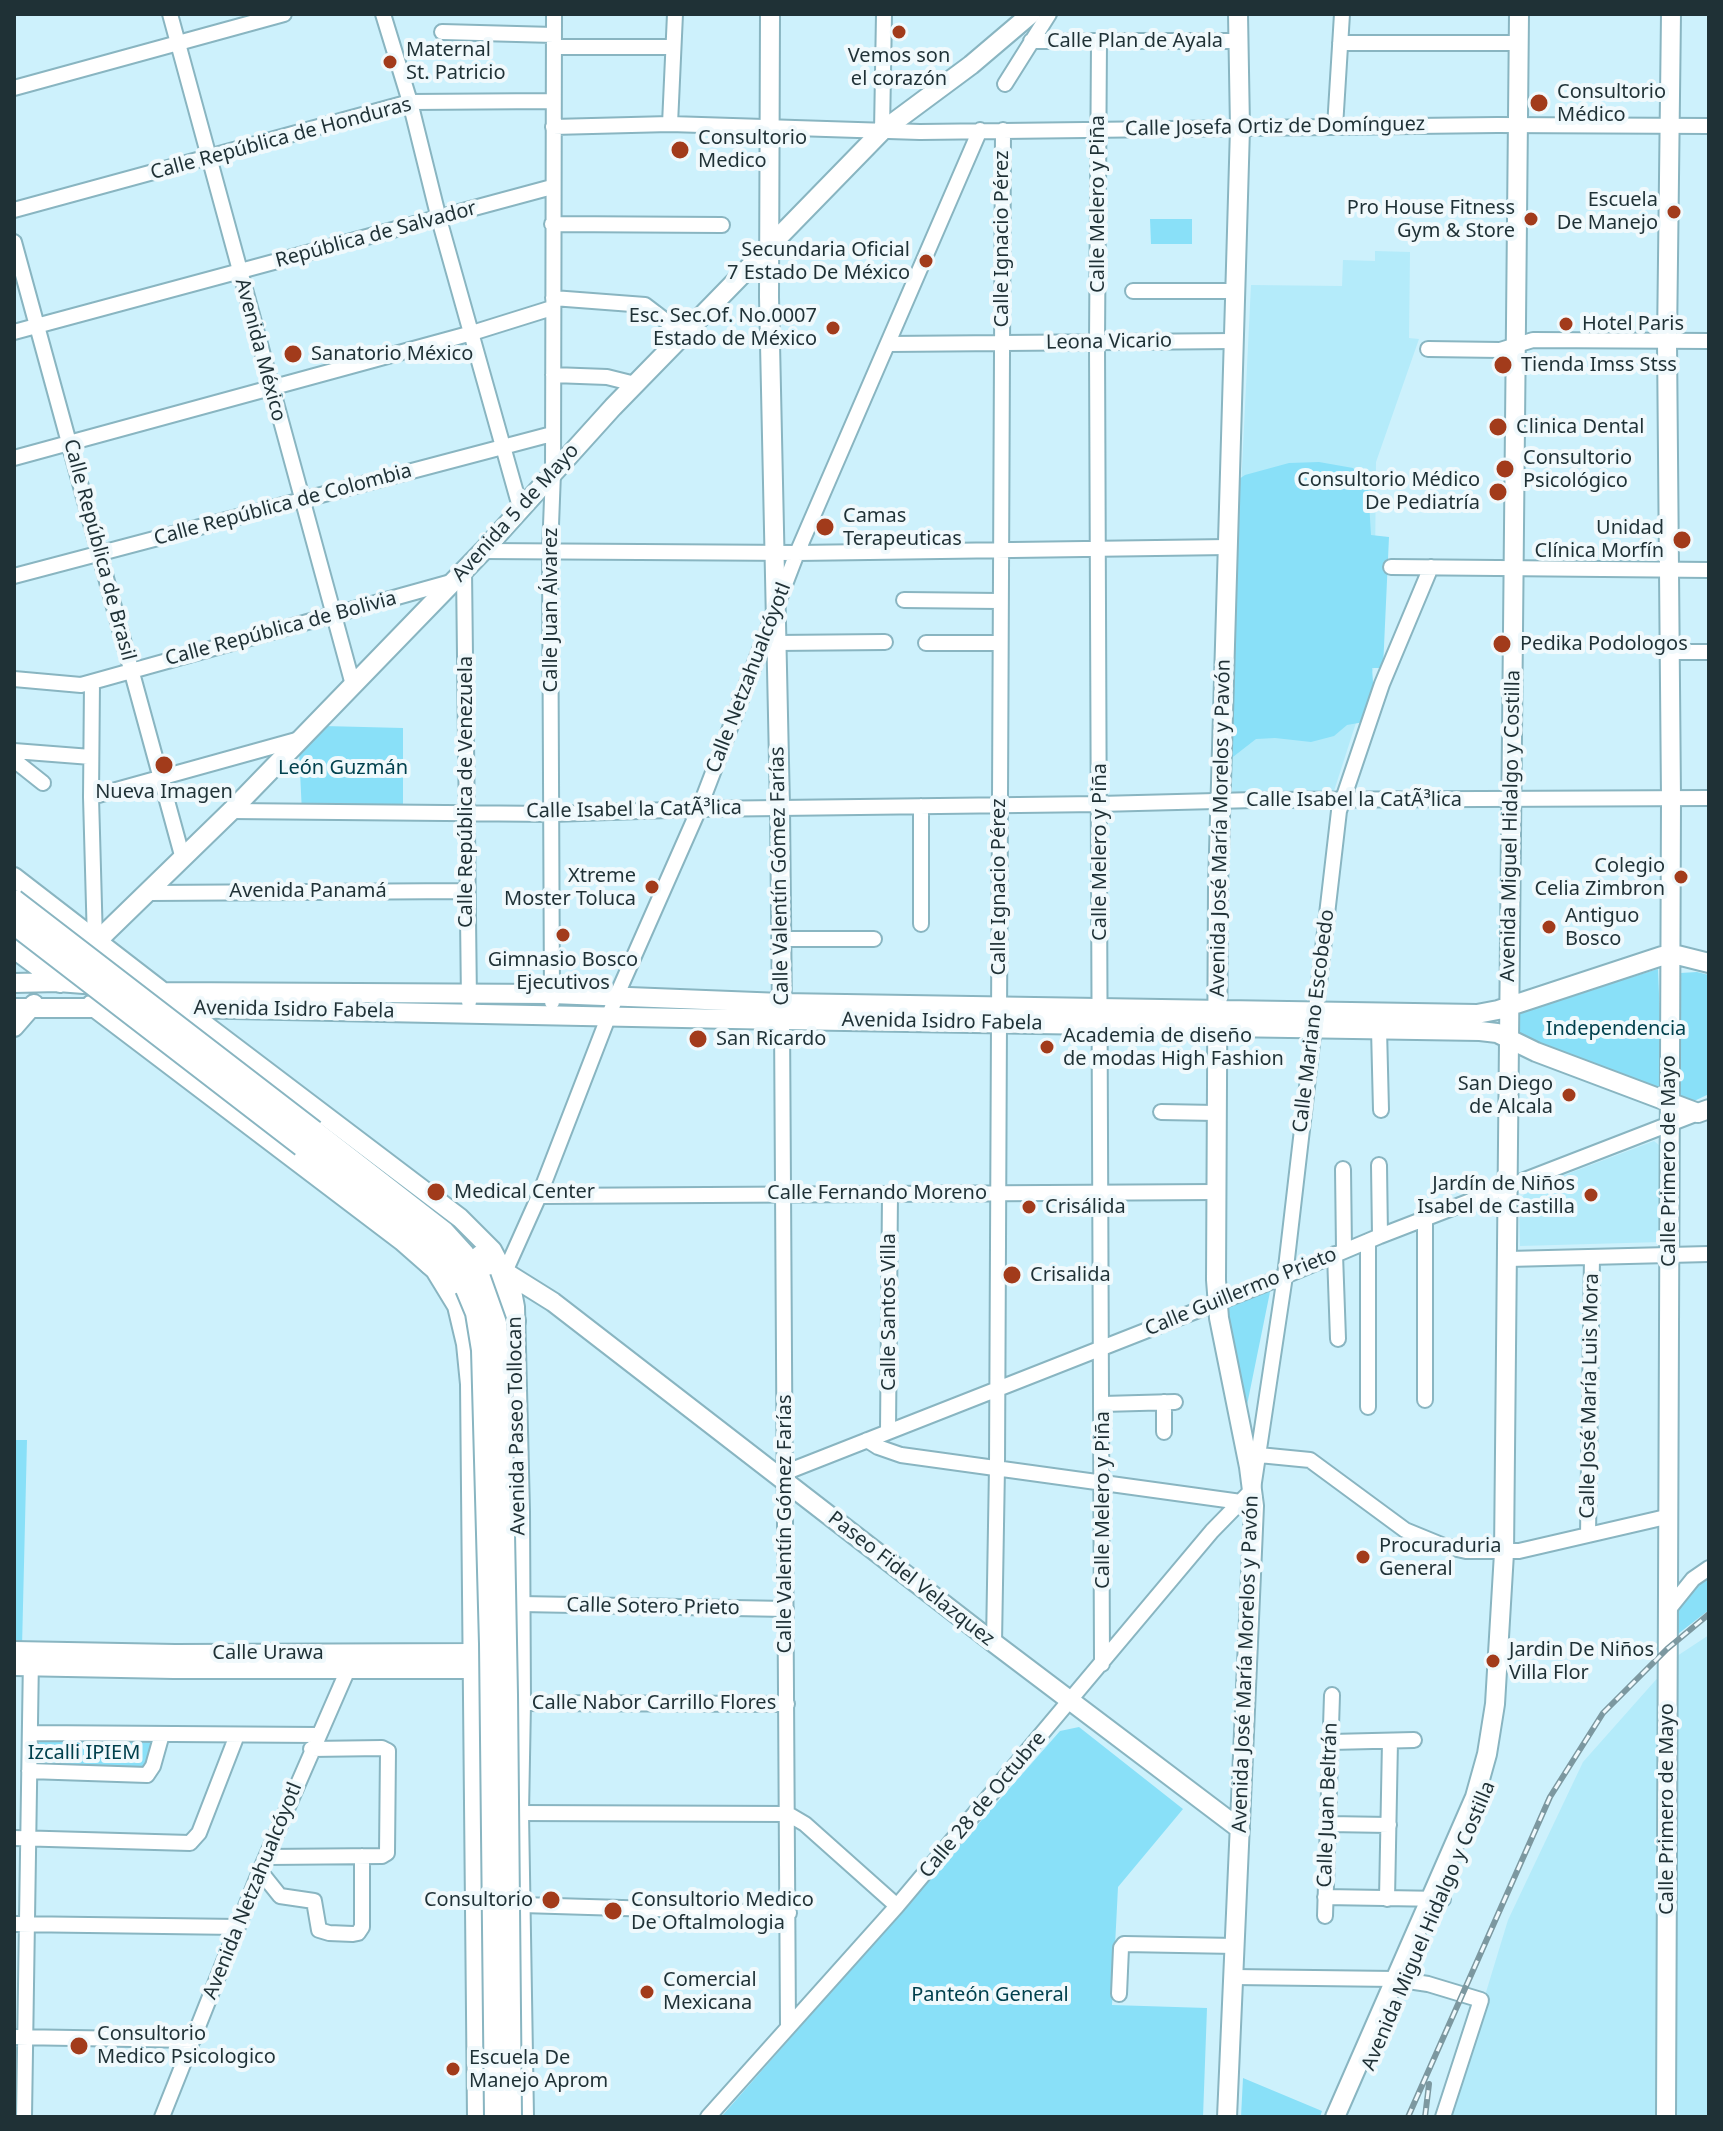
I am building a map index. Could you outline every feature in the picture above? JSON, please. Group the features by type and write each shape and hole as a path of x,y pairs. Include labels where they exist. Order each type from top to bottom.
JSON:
{"highway":[{"name":"Avenida Paseo Tollocan","path":"14,900 308,1138 372,1199 439,1251 473,1283 496,1323 501,1371 507,1680 511,2117"},
{"name":"Avenida Paseo Tollocan","path":"14,924 308,1138 444,1232 464,1254 473,1283 482,1350 490,1644 495,2117"},
{"path":"372,1199 430,1264"},
{"path":"444,1232 469,1244 482,1258 515,1321"}],"main road":[{"name":"Calle Valentín Gómez Farías","path":"770,14 769,247 782,1012"},
{"name":"Avenida José María Morelos y Pavón","path":"1227,2117 1254,1506 1247,1495 1217,1303 1215,1192 1220,801 1240,128 1238,14"},
{"name":"Avenida Miguel Hidalgo y Costilla","path":"1343,2113 1401,1980 1431,1900 1487,1795 1500,1746 1507,1697 1510,1633 1508,1604 1503,1591 1519,14"},
{"name":"Calle Primero de Mayo","path":"1666,2117 1671,799 1667,341 1671,14"},
{"name":"Avenida 5 de Mayo","path":"14,1027 22,1008 58,982 95,942 231,811 483,551 635,384 882,131 1041,15"},
{"name":"Avenida Paseo Tollocan","path":"14,877 95,942 460,1218 492,1250 505,1272 513,1296 515,1321 520,1512 519,1813 524,2117"},
{"path":"19,953 38,951 49,943 57,926 53,906"},
{"path":"19,953 351,1201 430,1264 452,1295 464,1331 470,1384 477,2117"},
{"path":"19,953 34,970 36,983 34,997 22,1008"},
{"name":"Avenida Isidro Fabela","path":"22,1008 609,1016 782,1012 1314,1020 1477,1014 1670,955 1709,963"},
{"name":"Avenida Isidro Fabela","path":"14,983 58,982 162,992 552,994 782,1012"},
{"path":"173,1069 171,1054 178,1038 195,1027 214,1031 232,1009"},
{"name":"Avenida Isidro Fabela","path":"1314,1020 1379,1029 1480,1031 1704,1111"},
{"name":"Paseo Fidel Velazquez","path":"505,1272 553,1302 784,1476 994,1643 1240,1829"},
{"path":"470,1501 486,1492 500,1493 512,1500 520,1512"},
{"path":"471,1606 479,1620 496,1625 511,1618 521,1604"},
{"name":"Calle Urawa","path":"22,1658 175,1654 472,1661"},
{"name":"Calle Urawa","path":"22,1658 174,1669 349,1667 521,1660"},
{"path":"473,1726 474,1717 492,1709 505,1712 520,1725"}],"street":[{"name":"Avenida México","path":"170,14 331,614 353,685"},
{"path":"14,88 284,14"},
{"path":"383,14 410,102 439,219 520,507"},
{"name":"Calle Juan Álvarez","path":"552,1015 550,551 553,473 554,14"},
{"path":"670,124 675,14"},
{"path":"882,131 884,14"},
{"path":"1335,127 1342,14"},
{"path":"1005,84 1031,41 1041,15"},
{"path":"442,32 672,47"},
{"name":"Calle Plan de Ayala","path":"1031,41 1239,41"},
{"name":"Calle Melero y Piña","path":"1099,41 1097,343 1102,1664"},
{"path":"1340,43 1518,43"},
{"name":"Calle República de Honduras","path":"14,210 410,102 552,101"},
{"name":"Calle Josefa Ortiz de Domínguez","path":"553,127 670,124 882,131 1709,126"},
{"name":"Calle Netzahualcóyotl","path":"505,1272 539,1196 616,997 699,809 797,553 980,130"},
{"name":"Calle Ignacio Pérez","path":"994,1643 998,1388 1003,130"},
{"name":"República de Salvador","path":"14,332 552,187"},
{"path":"552,224 722,225"},
{"name":"Calle República de Brasil","path":"14,242 183,859"},
{"path":"1133,291 1235,291"},
{"path":"14,458 472,333 552,303 645,305 657,311 683,334"},
{"path":"1428,349 1500,350 1533,340 1709,341"},
{"name":"Leona Vicario","path":"889,344 1234,341"},
{"path":"553,375 607,377 635,384"},
{"name":"Calle República de Colombia","path":"14,576 552,434"},
{"path":"483,551 797,553 1228,547"},
{"path":"1391,567 1709,570"},
{"name":"Calle Mariano Escobedo","path":"1247,1495 1259,1455 1285,1276 1341,801 1382,684 1431,567"},
{"name":"Calle República de Bolivia","path":"14,679 66,686 92,682 459,576"},
{"name":"Calle República de Venezuela","path":"459,576 469,1014"},
{"path":"904,600 999,601"},
{"path":"775,643 885,642"},
{"path":"926,643 999,643"},
{"path":"1670,652 1709,652"},
{"path":"92,682 95,942"},
{"path":"91,797 300,738"},
{"path":"14,751 91,757"},
{"path":"14,760 43,783"},
{"name":"Calle Isabel la CatÃ³lica","path":"231,811 552,814 1220,801 1709,798"},
{"path":"921,806 921,924"},
{"name":"Avenida Panamá","path":"149,893 466,891"},
{"path":"782,939 874,939"},
{"name":"Calle Valentín Gómez Farías","path":"782,1012 788,2027"},
{"path":"1379,1029 1381,1110"},
{"name":"Calle Guillermo Prieto","path":"784,1476 888,1431 1285,1276 1374,1238 1704,1111"},
{"path":"1161,1112 1216,1113"},
{"path":"1368,1407 1379,1165"},
{"path":"1338,1339 1343,1169"},
{"name":"Calle Fernando Moreno","path":"539,1196 1215,1192"},
{"name":"Calle Santos Villa","path":"888,1431 890,1193"},
{"path":"1425,1219 1425,1400"},
{"path":"1508,1259 1709,1254"},
{"name":"Calle José María Luis Mora","path":"1588,1535 1592,1257"},
{"path":"1103,1404 1170,1402 1164,1432"},
{"path":"867,1440 901,1455 1103,1482 1247,1495"},
{"path":"1259,1455 1310,1460 1393,1523 1454,1549 1504,1553 1666,1517"},
{"name":"Calle 28 de Octubre","path":"708,2117 897,1906 1212,1531 1247,1495"},
{"path":"1668,1610 1693,1579 1709,1568"},
{"name":"Calle Sotero Prieto","path":"521,1604 786,1609"},
{"path":"22,1658 30,1733 21,1838 20,2037 24,2117"},
{"name":"Avenida Netzahualcóyotl","path":"162,2117 263,1864 349,1667"},
{"name":"Calle Juan Beltrán","path":"1325,1916 1332,1695"},
{"name":"Calle Nabor Carrillo Flores","path":"521,1703 787,1704"},
{"path":"30,1733 318,1735"},
{"path":"29,1771 147,1775 153,1766 162,1734"},
{"path":"21,1838 190,1843 199,1833 237,1735"},
{"path":"1331,1742 1414,1740"},
{"path":"1387,1899 1390,1741"},
{"path":"311,1749 382,1748 388,1751 387,1853 382,1856 362,1856 263,1864 280,1896 314,1901 319,1930 353,1934 361,1931 362,1927 362,1856"},
{"path":"519,1813 788,1814 805,1824 897,1906"},
{"path":"1328,1824 1389,1825"},
{"path":"1325,1897 1431,1900"},
{"path":"522,1905 789,1913"},
{"path":"20,1924 238,1927"},
{"path":"1119,1994 1123,1944 1236,1946"},
{"path":"1234,1977 1401,1980 1481,2000 1443,2117"},
{"path":"20,2037 193,2040"}],"shaded area":[{"path":"1375,251 1410,252 1409,338 1419,339 1376,462 1374,667 1333,794 1226,792 1251,285 1342,286 1343,260 1375,261"},
{"name":"Jardín de Niños Isabel de Castilla","path":"1654,1141 1659,1145 1661,1242 1520,1246 1519,1205 1530,1188"},
{"path":"1709,1635 1709,2117 1448,2117 1508,1920 1583,1762 1677,1656"}],"green space":[{"path":"1150,219 1192,219 1192,244 1151,244"},
{"path":"1319,462 1353,468 1368,485 1371,535 1389,537 1383,668 1372,668 1374,696 1364,722 1347,725 1334,736 1311,742 1256,739 1229,760 1236,481 1245,475 1289,463"},
{"name":"León Guzmán","path":"324,726 403,728 403,806 302,813 299,751"},
{"name":"Independencia","path":"1658,969 1663,1093 1520,1040 1519,1011"},
{"path":"1680,973 1709,975 1709,1094 1692,1102 1675,1095 1677,986"},
{"path":"1271,1287 1246,1410 1226,1306"},
{"path":"14,1440 27,1440 22,1647 14,1647"},
{"path":"1709,1576 1709,1610 1674,1637 1674,1614 1693,1588"},
{"name":"Panteón General","path":"1079,1727 1183,1809 1118,1887 1112,2005 1207,2008 1203,2117 721,2117 1060,1731"},
{"name":"Izcalli IPIEM","path":"30,1733 156,1734 141,1776 29,1771"},
{"path":"1243,2078 1322,2111 1320,2117 1241,2117"}],"railway":[{"path":"1408,2117 1550,1797 1603,1713 1667,1649 1709,1614"},
{"path":"1425,2117 1429,2084"}],"place":[{"name":"Vemos son el corazón","path":"899,32"},
{"name":"Maternal St. Patricio","path":"390,62"},
{"name":"Consultorio Médico","path":"1539,103"},
{"name":"Consultorio Medico","path":"680,150"},
{"name":"Escuela De Manejo","path":"1674,212"},
{"name":"Pro House Fitness Gym & Store","path":"1531,219"},
{"name":"Secundaria Oficial 7 Estado De México","path":"926,261"},
{"name":"Hotel Paris","path":"1566,324"},
{"name":"Esc. Sec.Of. No.0007 Estado de México","path":"833,328"},
{"name":"Sanatorio México","path":"293,354"},
{"name":"Tienda Imss Stss","path":"1503,365"},
{"name":"Clinica Dental","path":"1498,427"},
{"name":"Consultorio Psicológico","path":"1505,469"},
{"name":"Consultorio Médico De Pediatría","path":"1498,492"},
{"name":"Camas Terapeuticas","path":"825,527"},
{"name":"Unidad Clínica Morfín","path":"1682,540"},
{"name":"Pedika Podologos","path":"1502,644"},
{"name":"Nueva Imagen","path":"164,765"},
{"name":"Colegio Celia Zimbron","path":"1681,877"},
{"name":"Xtreme Moster Toluca","path":"652,887"},
{"name":"Antiguo Bosco","path":"1549,927"},
{"name":"Gimnasio Bosco Ejecutivos","path":"563,935"},
{"name":"San Ricardo","path":"698,1039"},
{"name":"Academia de diseño de modas High Fashion","path":"1047,1047"},
{"name":"San Diego de Alcala","path":"1569,1095"},
{"name":"Medical Center","path":"436,1192"},
{"name":"Jardín de Niños Isabel de Castilla","path":"1591,1195"},
{"name":"Crisálida","path":"1029,1207"},
{"name":"Crisalida","path":"1012,1275"},
{"name":"Procuraduria General","path":"1363,1557"},
{"name":"Jardin De Niños Villa Flor","path":"1493,1661"},
{"name":"Consultorio","path":"551,1900"},
{"name":"Consultorio Medico De Oftalmologia","path":"613,1911"},
{"name":"Comercial Mexicana","path":"647,1992"},
{"name":"Consultorio Medico Psicologico","path":"79,2046"},
{"name":"Escuela De Manejo Aprom","path":"453,2069"}]}
